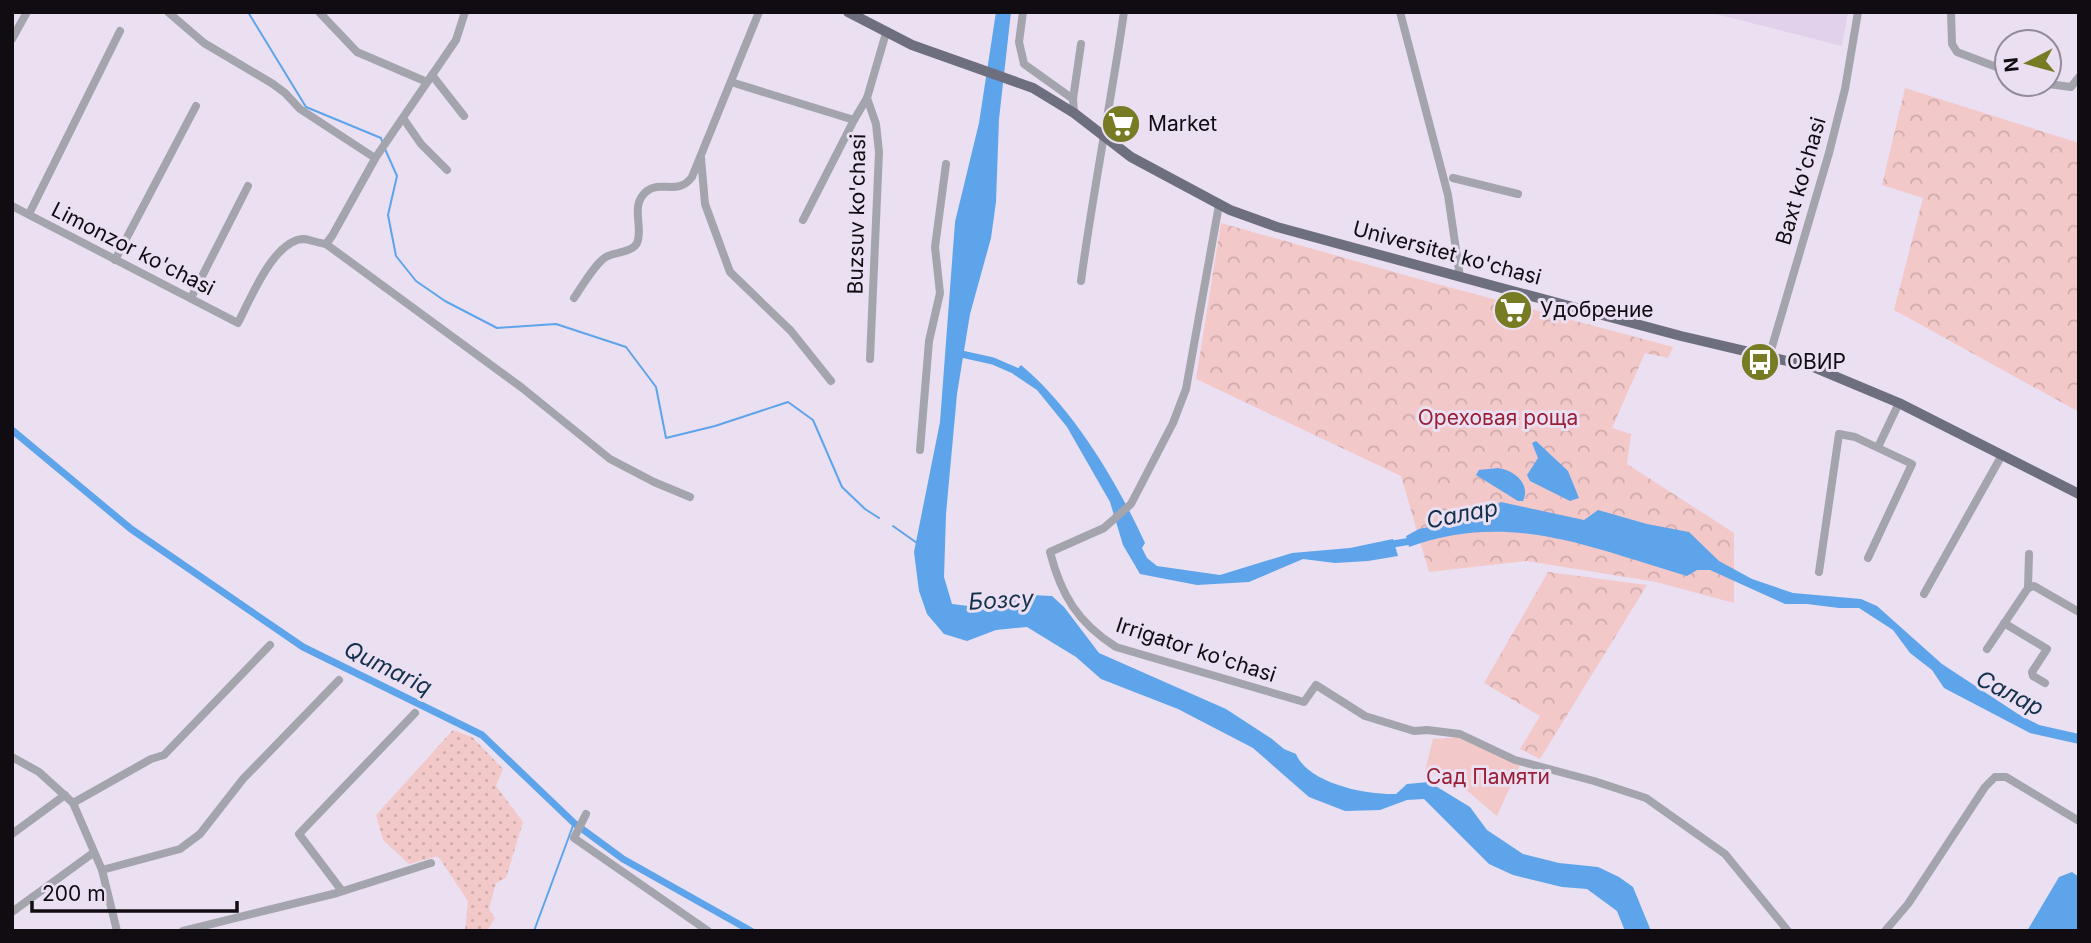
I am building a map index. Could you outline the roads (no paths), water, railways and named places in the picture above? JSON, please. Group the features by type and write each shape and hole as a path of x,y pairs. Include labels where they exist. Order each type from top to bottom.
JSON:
{"main road":[{"path":"848,12 886,33"},
{"name":"Universitet ko'chasi","path":"886,33 912,45 1019,82 1074,113 1132,157 1219,205 1277,227 1460,277 1681,336 1812,367 1899,403 2079,494"}],"street":[{"path":"12,39 27,12"},
{"path":"168,12 204,43 273,84 300,109 376,157"},
{"path":"319,12 358,52 430,78 464,116"},
{"path":"465,12 456,40 376,157 326,244 521,387 610,459 690,497"},
{"path":"574,298 605,256 634,248 638,242 637,206 646,191 678,187 687,183 759,12"},
{"path":"1023,12 1019,42 1024,64 1073,99"},
{"path":"1081,281 1102,135 1110,106 1124,12"},
{"path":"1400,12 1448,195 1460,277"},
{"name":"Baxt ko'chasi","path":"1769,357 1829,153 1845,89 1858,12"},
{"path":"1951,12 1952,44 1956,52 1993,67"},
{"path":"29,215 120,31"},
{"path":"803,220 867,98 886,33"},
{"path":"1074,113 1073,99 1082,44"},
{"path":"2063,86 2071,87 2079,77"},
{"path":"731,82 854,120"},
{"name":"Buzsuv ko'chasi","path":"867,98 876,124 879,152 870,359"},
{"path":"115,260 195,106"},
{"path":"402,118 421,144 447,170"},
{"path":"700,156 705,204 730,272 791,331 831,381"},
{"path":"920,450 929,341 940,293 934,247 946,164"},
{"path":"1453,178 1518,194"},
{"path":"191,298 248,186"},
{"name":"Irrigator ko'chasi","path":"1219,205 1186,389 1174,423 1131,504 1104,528 1050,552 1057,580 1069,603 1094,633 1116,648 1304,702 1316,685 1365,716 1414,731 1460,734 1515,760 1594,781 1646,799 1725,854 1788,931"},
{"name":"Limonzor ko'chasi","path":"12,206 238,323 274,256 285,245 302,239 326,244"},
{"path":"1878,447 1899,403"},
{"path":"1819,572 1839,434 1854,437 1912,464 1868,558"},
{"path":"1924,594 2002,455"},
{"path":"1987,649 2028,588 2029,554"},
{"path":"2028,588 2034,586 2079,612"},
{"path":"2004,623 2048,649 2032,673 2032,676 2045,683"},
{"path":"73,803 150,759 164,755 270,645"},
{"path":"102,870 180,849 200,834 243,779 340,680"},
{"path":"342,891 299,834 415,713"},
{"path":"12,757 39,772 73,803 102,870 117,931"},
{"path":"1885,931 1908,904 1985,787 1995,777 2006,777 2079,821"},
{"path":"12,834 65,795"},
{"path":"586,814 574,838 708,931"},
{"path":"12,912 93,853"},
{"path":"183,931 200,929 342,891 431,863"}],"water":[{"name":"Бозсу","path":"996,12 1011,12 999,119 996,202 991,238 970,314 957,394 946,514 944,577 952,604 993,609 1031,595 1052,596 1064,607 1099,653 1226,709 1284,749 1296,754 1313,773 1326,780 1355,790 1384,794 1396,794 1407,784 1429,782 1470,807 1487,830 1523,854 1559,863 1598,867 1619,877 1633,887 1651,931 1625,931 1617,911 1587,889 1562,887 1513,875 1489,864 1424,799 1407,800 1380,810 1345,811 1309,797 1253,748 1178,709 1101,679 1076,657 1027,627 996,630 967,641 944,634 927,614 919,591 914,552 940,422 955,222 979,123"},
{"name":"Салар","path":"1021,365 1058,402 1092,447 1134,520 1145,543 1142,548 1147,558 1157,566 1220,575 1292,553 1350,548 1393,539 1398,556 1335,563 1303,559 1249,582 1197,585 1140,574 1123,545 1110,502 1067,427 1037,390 1013,374"},
{"path":"1536,441 1568,471 1579,498 1570,501 1530,481 1527,475 1538,458 1532,443"},
{"path":"1498,468 1520,479 1525,489 1523,501 1518,501 1476,475 1479,470"},
{"name":"Салар","path":"1501,502 1584,520 1598,510 1689,532 1719,561 1752,579 1793,593 1861,599 1877,606 1942,664 2039,725 2079,734 2079,744 2030,733 1944,688 1932,670 1910,653 1893,630 1859,608 1785,604 1710,570 1697,570 1687,576 1550,537 1482,532 1446,536 1409,547 1406,536 1419,529 1477,517"},
{"path":"2072,872 2079,877 2079,931 2027,931 2059,877"}],"waterway":[{"path":"248,12 306,107 381,138 382,141"},
{"path":"385,149 397,176 388,215 396,256 416,281 445,301 497,328 556,324 626,347 656,387 666,438 715,426 788,402 813,420 842,487 879,518"},
{"name":"Салар","path":"957,353 993,361 1023,374"},
{"name":"Qumariq","path":"12,430 131,529 303,647 482,735 574,823 623,859 751,931"},
{"path":"893,526 917,543"},
{"name":"Салар","path":"1387,545 1417,540"},
{"path":"534,931 574,823"}],"place":[{"name":"Market","path":"1121,124"},
{"name":"Удобрение","path":"1513,310"},
{"name":"ОВИР","path":"1760,362"}],"park label":[{"name":"Ореховая роща","path":"1498,418"},
{"name":"Сад Памяти","path":"1488,777"}]}
